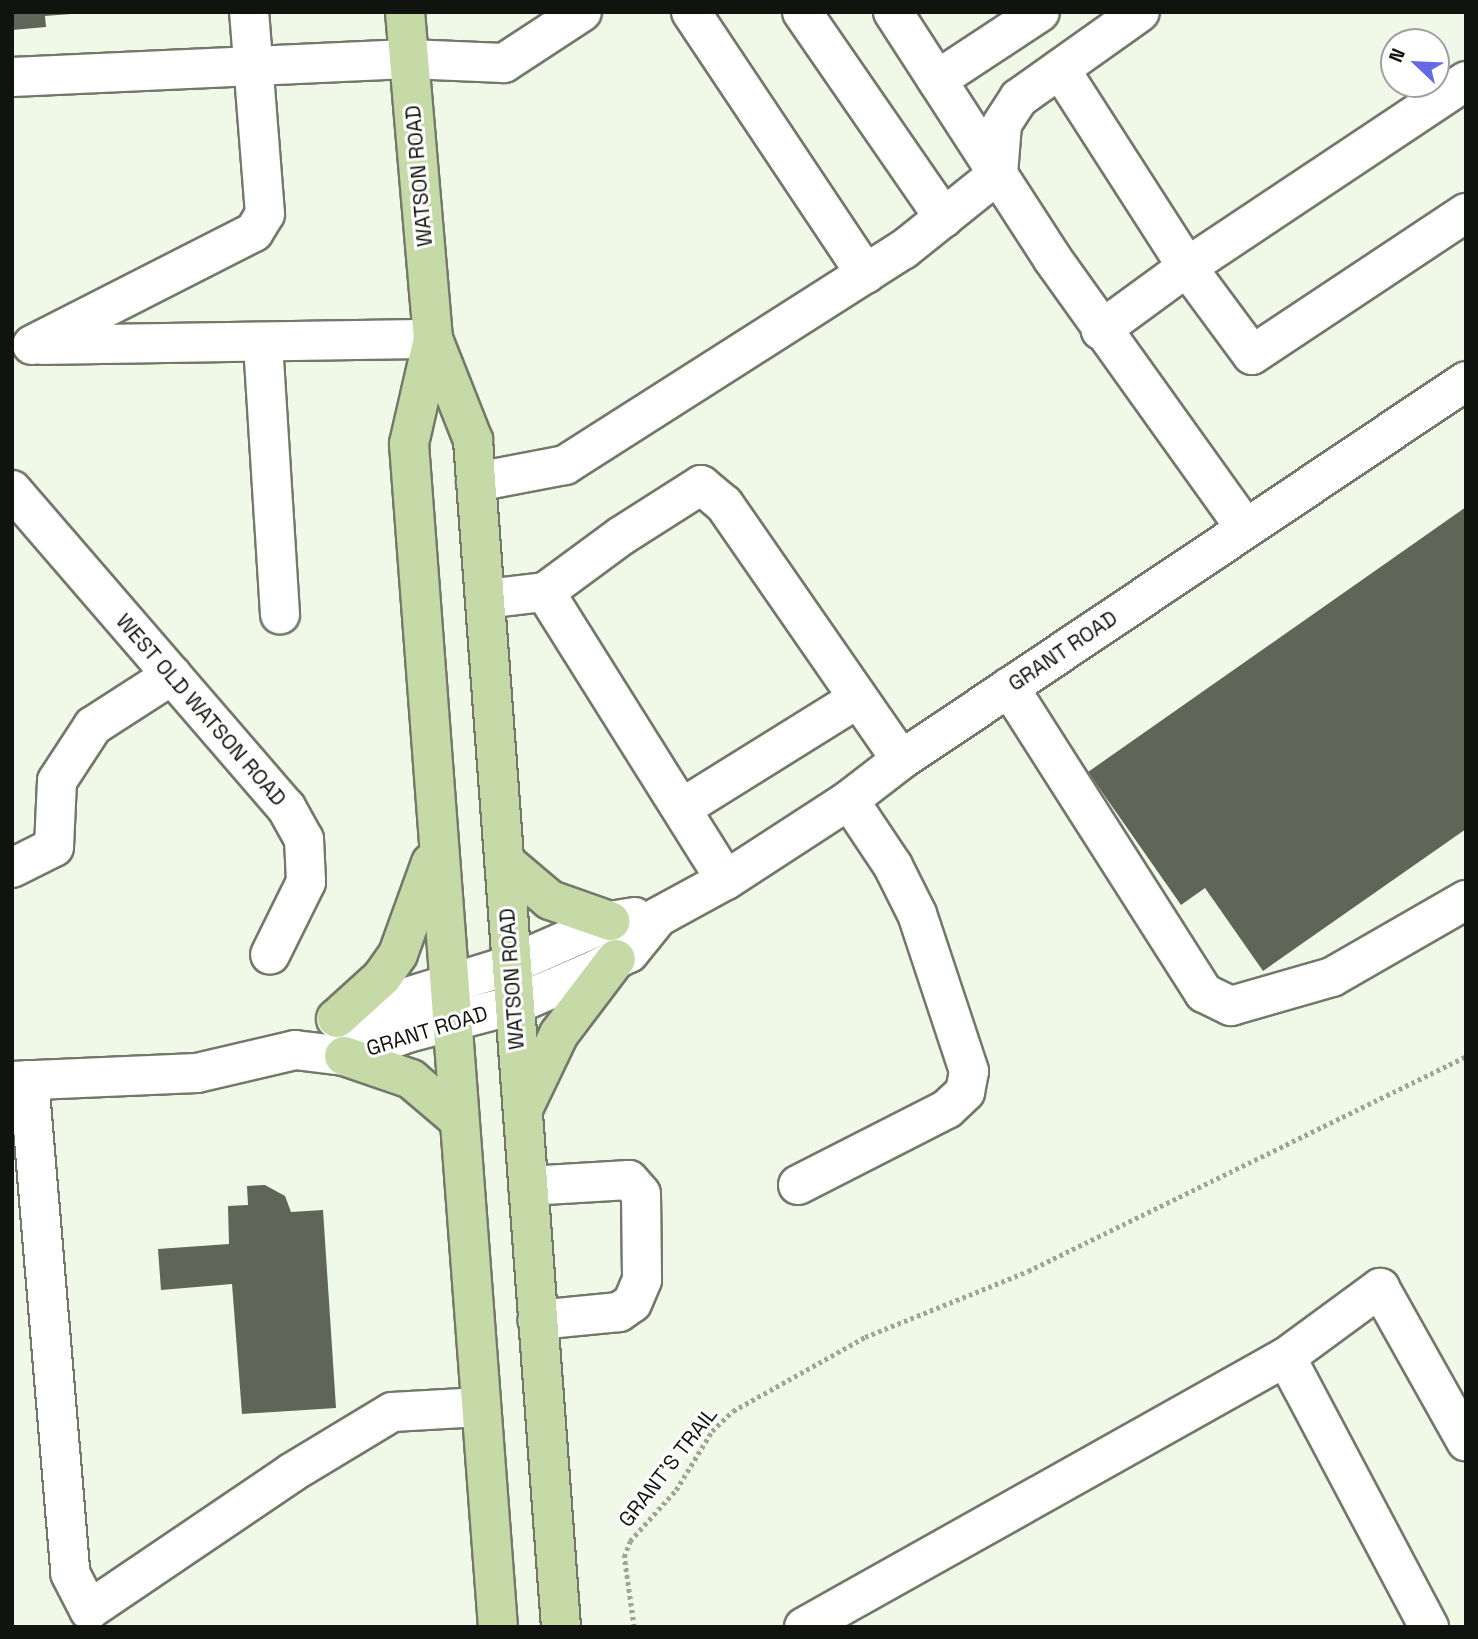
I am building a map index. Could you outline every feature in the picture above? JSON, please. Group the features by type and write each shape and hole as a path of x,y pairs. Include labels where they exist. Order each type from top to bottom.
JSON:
{"main road":[{"name":"WATSON ROAD","path":"405,12 433,339 473,440 561,1627"},
{"name":"WATSON ROAD","path":"433,339 409,444 450,1024 498,1627"},
{"path":"337,1018 382,977 398,954 437,844"},
{"path":"504,861 550,900 610,921"},
{"path":"522,1112 559,1034 616,959"},
{"path":"344,1056 411,1079 459,1120"}],"street":[{"path":"22,341 254,232 265,214 249,12"},
{"path":"408,59 475,46 533,12"},
{"path":"12,77 408,59 504,63 582,12"},
{"path":"691,12 866,274"},
{"path":"802,12 944,218"},
{"path":"893,12 1101,330 1245,528"},
{"path":"476,482 565,465 866,274 944,218 998,174 1002,124 1019,98 1140,12"},
{"path":"937,80 1037,13"},
{"path":"1060,69 1187,267 1252,355 1466,213"},
{"path":"1101,330 1187,267 1466,81"},
{"path":"22,341 263,344 433,339"},
{"path":"263,344 280,614"},
{"name":"GRANT ROAD","path":"21,1080 197,1073 295,1051 344,1056 408,1033 514,1005 629,953 658,917 726,880 849,800 901,760 1466,381"},
{"path":"485,599 545,592 701,485 724,504 901,760"},
{"name":"WEST OLD WATSON ROAD","path":"12,490 286,807 304,839 306,882 270,955"},
{"path":"545,592 726,880"},
{"path":"12,868 54,847 57,781 93,726 172,675"},
{"path":"1009,687 1204,993 1231,1006 1332,977 1466,900"},
{"path":"682,808 857,699"},
{"path":"798,1185 947,1109 965,1092 969,1071 917,914 892,866 849,800"},
{"name":"GRANT ROAD","path":"295,1051 337,1018 510,965 610,921 658,917"},
{"path":"21,1080 69,1573 89,1610 291,1473 392,1412 481,1408"},
{"path":"528,1186 629,1180 641,1194 642,1280 632,1303 619,1312 537,1320"},
{"path":"804,1627 1286,1357 1380,1289 1466,1441"},
{"path":"1286,1357 1429,1627"}],"path":[{"name":"GRANT'S TRAIL","path":"634,1627 624,1557 630,1541 676,1490 712,1431 733,1411 865,1336 1028,1271 1466,1056"}],"building":[{"path":"12,12 71,14 45,16 46,27 12,30"},
{"path":"1466,507 1466,829 1263,971 1205,888 1181,905 1088,772"},
{"path":"265,1185 285,1196 291,1212 323,1210 336,1408 242,1414 232,1284 161,1290 158,1249 229,1244 228,1206 248,1205 247,1186"}]}
